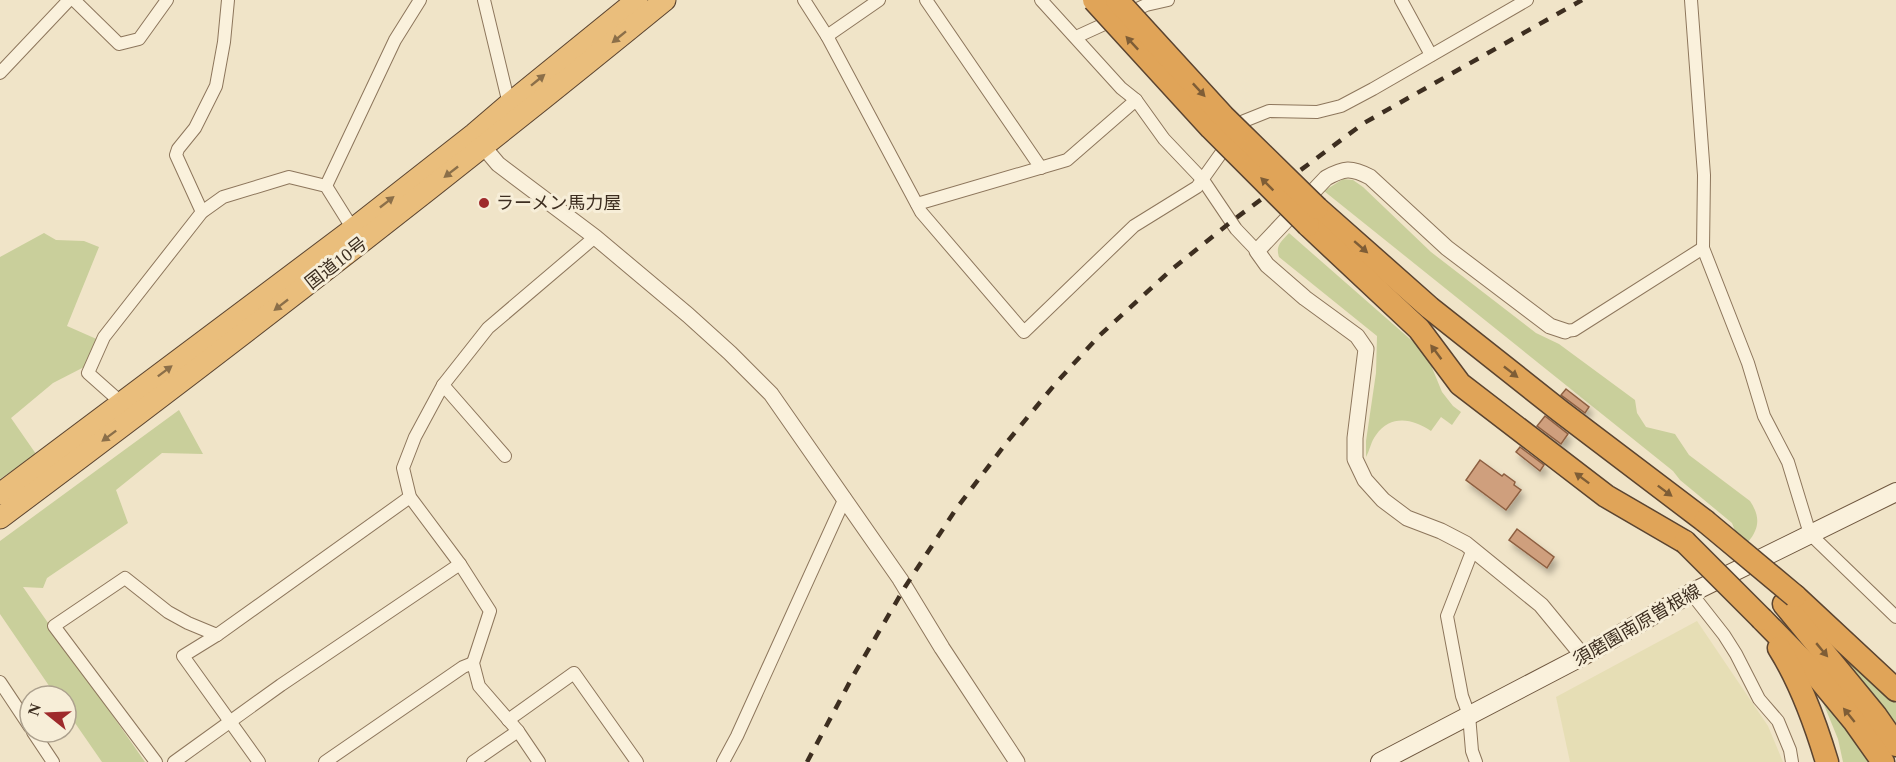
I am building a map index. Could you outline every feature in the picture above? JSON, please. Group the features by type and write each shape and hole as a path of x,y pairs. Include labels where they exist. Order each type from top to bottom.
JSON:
{"highway":[{"name":"国道10号","path":"478,141 508,104 637,0"},
{"name":"国道10号","path":"0,518 128,410 665,0"},
{"path":"1094,0 1211,128 1313,217 1560,411 1705,521 1790,600 1896,690"},
{"path":"1117,0 1313,217 1419,329 1460,384 1606,496 1685,542 1811,669 1854,721 1883,762"},
{"name":"国道10号","path":"0,494 128,410"},
{"path":"1790,600 1896,745"},
{"path":"1762,619 1799,684 1814,720 1827,762"}],"main road":[{"name":"須磨園南原曽根線","path":"1380,762 1583,656 1691,593 1896,492"}],"street":[{"path":"0,74 69,0"},
{"path":"74,0 120,44 139,39 167,0"},
{"path":"202,212 176,155 178,149 195,128 216,86 224,42 228,0"},
{"path":"326,186 395,40 420,0"},
{"path":"484,0 508,104"},
{"path":"804,0 827,36 921,212 1024,332 1134,226 1197,188 1244,121 1269,111 1317,112 1341,106 1527,0"},
{"path":"827,36 879,0"},
{"path":"926,0 1041,168"},
{"path":"1041,0 1121,88 1136,100 1164,139 1203,180 1236,229 1267,265 1305,298 1358,336 1366,350 1355,438 1355,459 1365,480 1383,500 1407,518 1441,531 1473,549 1541,605 1583,656"},
{"path":"1077,37 1146,5 1168,0"},
{"path":"1401,0 1431,55"},
{"path":"1692,0 1704,175 1703,248 1748,363 1764,416 1788,462 1810,534 1896,618"},
{"path":"917,204 1068,160 1136,100"},
{"path":"478,141 498,164 595,237 696,323 771,394 900,579 1017,762"},
{"path":"1257,251 1326,178 1340,171 1355,170 1370,177 1447,248 1550,326 1565,331 1574,330 1703,248"},
{"path":"128,410 88,372 104,337 202,212 223,197 289,177 326,186 357,236"},
{"path":"539,762 518,731 479,686 473,663 490,610 460,564 410,497 403,468 415,437 443,385 488,328 595,237"},
{"path":"443,385 505,456"},
{"path":"259,762 183,656 217,635 410,497"},
{"path":"723,762 737,736 845,498"},
{"path":"1473,549 1447,616 1462,696 1469,715 1472,751 1476,762"},
{"path":"174,762 460,564"},
{"path":"156,762 54,626 125,578 168,612 217,635"},
{"path":"1691,593 1736,654 1759,699 1778,721 1790,750 1792,762"},
{"path":"325,762 463,667 473,663"},
{"path":"508,720 574,673 637,762"},
{"path":"0,682 18,709"},
{"path":"473,762 518,731"},
{"path":"41,744 53,762"}],"shaded area":[{"path":"1697,621 1768,726 1783,762 1570,762 1556,697"}],"green space":[{"path":"1343,179 1353,180 1363,187 1431,252 1536,333 1559,344 1635,400 1637,413 1646,427 1675,434 1689,455 1750,501 1756,512 1757,527 1748,542 1735,531 1732,523 1680,480 1673,471 1324,191"},
{"path":"44,233 56,240 84,241 99,247 67,326 101,341 88,365 53,383 11,418 36,454 0,479 0,257"},
{"path":"1289,233 1426,353 1442,392 1461,412 1452,425 1441,417 1431,431 1410,421 1395,421 1382,428 1374,437 1366,457 1366,441 1376,373 1377,336 1279,257 1279,246"},
{"path":"179,410 203,454 162,453 116,490 128,523 47,578 43,588 23,587 145,762 102,762 78,727 78,684 48,684 0,614 0,541"},
{"path":"1806,617 1896,703 1896,734"},
{"path":"1822,700 1837,717 1868,762 1843,762 1838,739"}],"building":[{"path":"1566,389 1589,407 1585,413 1561,395"},
{"path":"1545,416 1568,434 1561,444 1537,426"},
{"path":"1520,447 1544,465 1540,471 1516,452"},
{"path":"1480,460 1502,476 1504,474 1515,482 1514,485 1521,490 1506,510 1466,480"},
{"path":"1517,529 1554,557 1547,568 1509,540"}],"railway":[{"path":"807,762 853,676 905,587 956,509 1007,442 1099,336 1171,270 1232,221 1364,123 1582,0"}],"place":[{"name":"ラーメン馬力屋","path":"484,203"}]}
